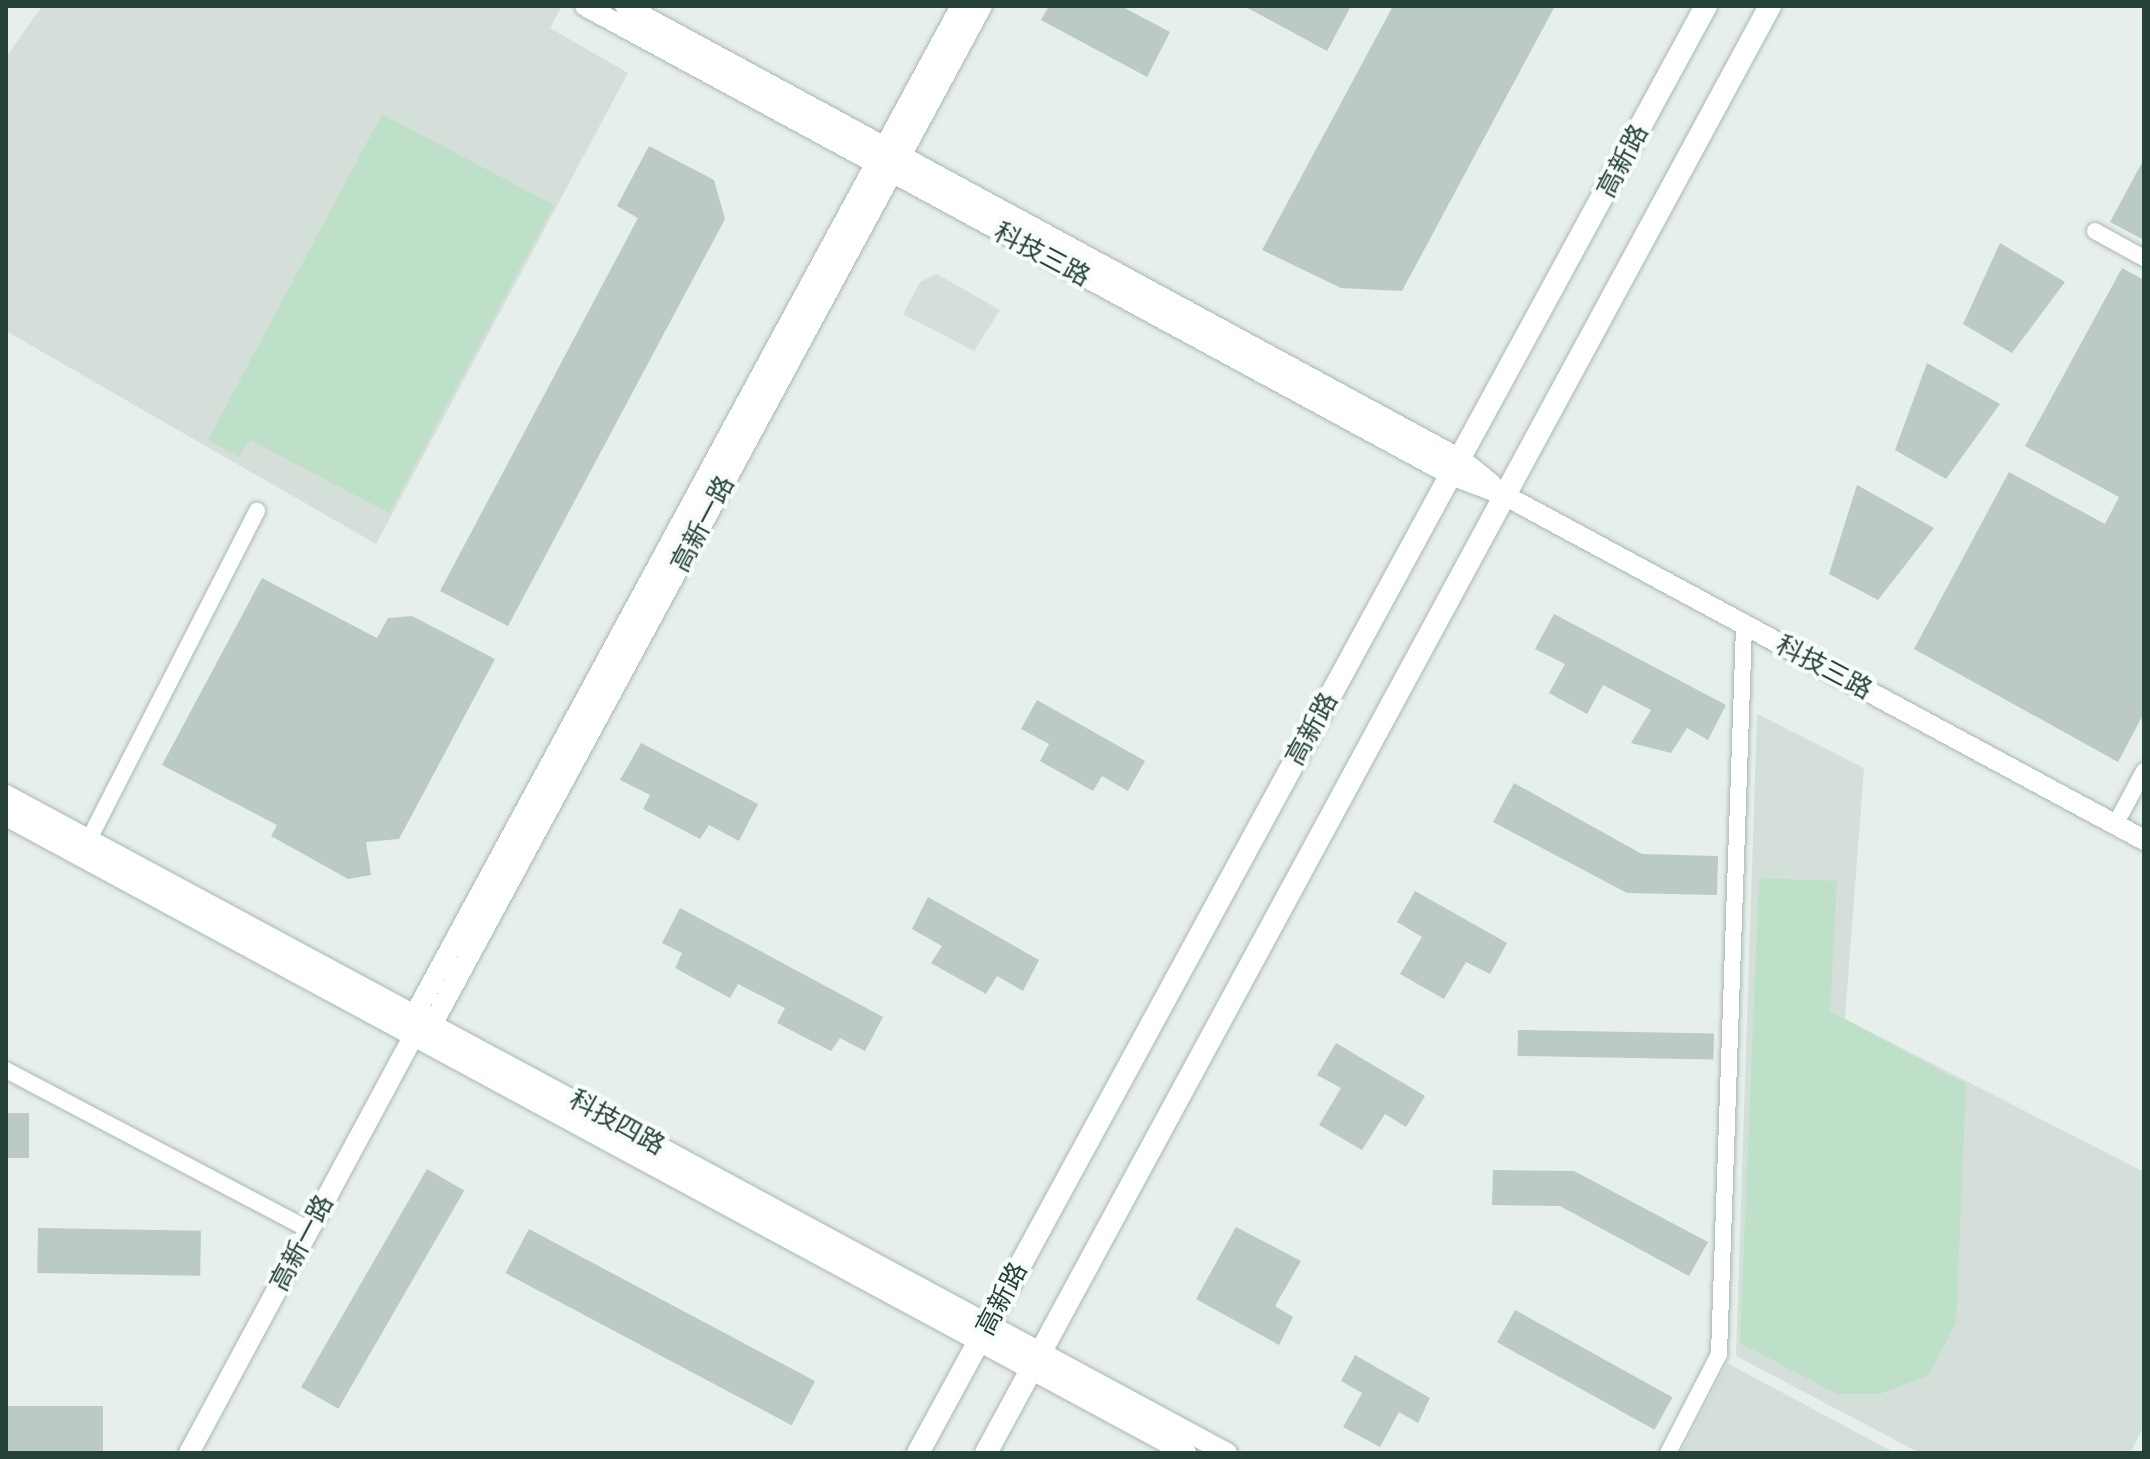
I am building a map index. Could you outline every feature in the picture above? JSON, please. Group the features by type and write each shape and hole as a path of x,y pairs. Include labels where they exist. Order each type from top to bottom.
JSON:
{"main road":[{"name":"高新路","path":"918,1453 1706,6"},
{"name":"高新路","path":"986,1453 1770,6"}],"street":[{"name":"科技三路","path":"585,6 889,160 1744,626 2144,840"},
{"name":"科技三路","path":"625,6 889,160"},
{"name":"高新一路","path":"889,160 961,6"},
{"name":"高新一路","path":"189,1453 889,160 982,6"},
{"path":"2095,231 2144,258"},
{"path":"86,846 257,511"},
{"path":"1668,1453 1719,1354 1744,626"},
{"path":"2115,825 2144,771"},
{"name":"科技四路","path":"6,795 86,846 421,1023 1035,1362 1186,1453"},
{"name":"科技四路","path":"6,816 86,846"},
{"path":"6,1070 310,1230"},
{"name":"科技四路","path":"1035,1362 1227,1453"}],"shaded area":[{"path":"42,6 562,6 550,28 628,73 376,544 6,331 6,57"},
{"path":"937,274 1000,310 974,351 903,314 920,282"},
{"path":"1757,714 1864,768 1845,1019 2144,1172 2144,1425 2130,1453 1920,1453 1736,1356"},
{"path":"1727,1363 1895,1453 1681,1453"}],"green space":[{"path":"382,114 554,205 389,513 250,440 239,457 208,440"},
{"path":"1759,878 1837,881 1830,1011 1966,1084 1956,1323 1928,1376 1879,1394 1837,1394 1740,1343"}],"building":[{"path":"1049,6 1121,6 1170,32 1147,77 1041,20"},
{"path":"1244,6 1351,6 1327,51"},
{"path":"1393,6 1555,6 1402,291 1341,288 1262,250"},
{"path":"649,146 714,180 725,219 508,626 440,591 638,218 617,206"},
{"path":"2144,159 2144,240 2110,222"},
{"path":"2000,243 2065,282 2012,353 1963,324"},
{"path":"2122,268 2144,280 2144,713 2118,762 1914,649 2009,472 2105,524 2119,497 2025,446"},
{"path":"1927,363 2000,404 1946,479 1895,450"},
{"path":"1857,485 1934,528 1878,600 1829,574"},
{"path":"262,578 377,638 388,618 412,616 495,659 399,839 366,842 371,875 348,879 271,836 277,825 162,765"},
{"path":"1554,614 1726,705 1708,740 1687,728 1671,753 1631,743 1651,710 1603,685 1587,714 1549,693 1565,664 1535,649"},
{"path":"1037,700 1145,761 1128,791 1102,776 1093,791 1040,761 1049,744 1021,729"},
{"path":"641,743 758,804 739,841 709,825 700,839 643,809 650,795 620,780"},
{"path":"1514,783 1642,854 1718,856 1717,895 1627,893 1493,822"},
{"path":"1415,891 1507,943 1490,974 1466,962 1444,999 1400,974 1422,937 1397,922"},
{"path":"928,897 1039,960 1023,991 997,976 986,994 931,963 942,946 912,929"},
{"path":"680,908 883,1017 865,1051 840,1038 831,1051 777,1023 785,1008 738,984 730,998 675,968 682,953 662,943"},
{"path":"1518,1030 1714,1033 1714,1059 1518,1056"},
{"path":"1336,1043 1425,1096 1406,1127 1385,1114 1362,1150 1319,1125 1341,1088 1317,1075"},
{"path":"6,1113 29,1113 29,1158 6,1158"},
{"path":"427,1169 464,1190 338,1409 301,1387"},
{"path":"1493,1170 1574,1171 1708,1242 1689,1276 1560,1206 1492,1205"},
{"path":"1236,1227 1301,1261 1275,1306 1293,1317 1279,1345 1196,1299"},
{"path":"38,1228 201,1231 200,1276 37,1273"},
{"path":"529,1229 815,1381 792,1425 506,1273"},
{"path":"1515,1310 1672,1397 1654,1430 1497,1342"},
{"path":"1355,1355 1430,1398 1418,1423 1399,1412 1380,1447 1343,1427 1362,1393 1341,1381"},
{"path":"6,1406 103,1406 103,1453 6,1453"}]}
